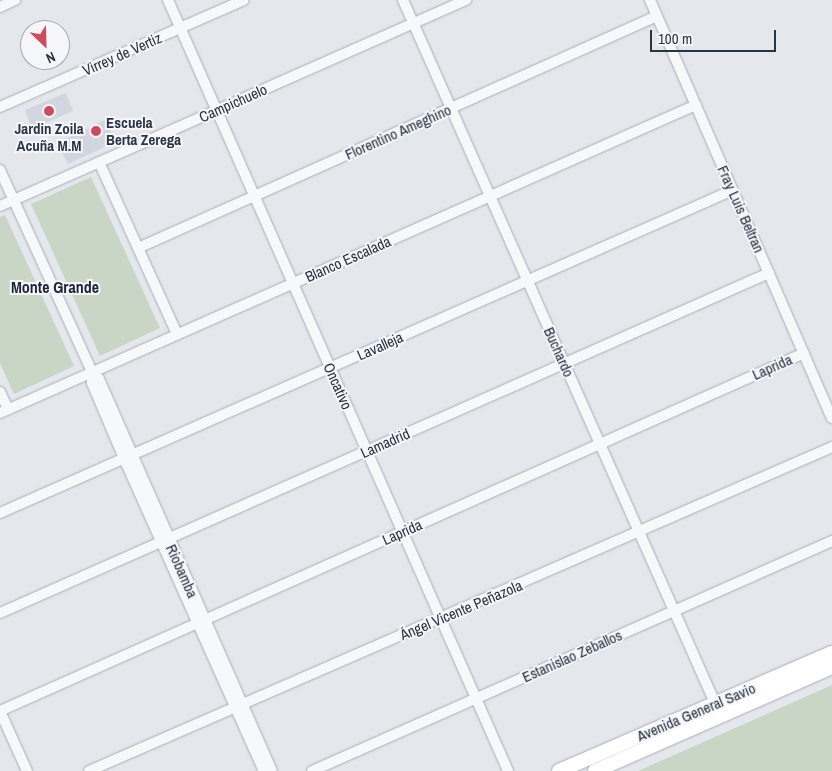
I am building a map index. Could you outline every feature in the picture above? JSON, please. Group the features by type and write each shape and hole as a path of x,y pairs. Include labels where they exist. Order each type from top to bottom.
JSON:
{"main road":[{"name":"Avenida General Savio","path":"559,771 832,653"},
{"name":"Avenida General Savio","path":"595,771 832,667"}],"street":[{"path":"0,7 15,0"},
{"name":"Oncativo","path":"168,0 508,771"},
{"name":"Virrey de Vertiz","path":"0,108 244,0"},
{"name":"Buchardo","path":"404,0 715,704"},
{"name":"Campichuelo","path":"0,206 466,0"},
{"name":"Fray Luis Beltran","path":"650,0 832,418"},
{"name":"Florentino Ameghino","path":"138,248 657,16"},
{"name":"Blanco Escalada","path":"4,411 696,105"},
{"path":"99,162 177,334"},
{"name":"Riobamba","path":"0,170 92,372 92,383 128,457 237,704 264,771"},
{"name":"Lavalleja","path":"0,514 733,190"},
{"name":"Lamadrid","path":"0,613 769,273"},
{"name":"Laprida","path":"0,711 804,353"},
{"path":"0,392 4,411"},
{"name":"Ángel Vicente Peñazola","path":"89,771 237,704 440,619 832,447"},
{"name":"Estanislao Zeballos","path":"312,771 832,542"},
{"name":"Riobamba","path":"237,704 272,771"},
{"path":"0,711 26,771"}],"shaded area":[{"name":"Jardin Zoila Acuña M.M","path":"66,93 73,111 32,129 25,110"},
{"name":"Escuela Berta Zerega","path":"105,120 116,142 68,164 57,143"}],"green space":[{"path":"91,177 160,328 100,356 31,204"},
{"path":"5,215 74,366 14,394 0,363 0,217"},
{"path":"832,685 832,771 638,771"}],"place":[{"name":"Jardin Zoila Acuña M.M","path":"49,111"},
{"name":"Escuela Berta Zerega","path":"96,131"}],"district":[{"name":"Monte Grande","path":"55,287"}]}
